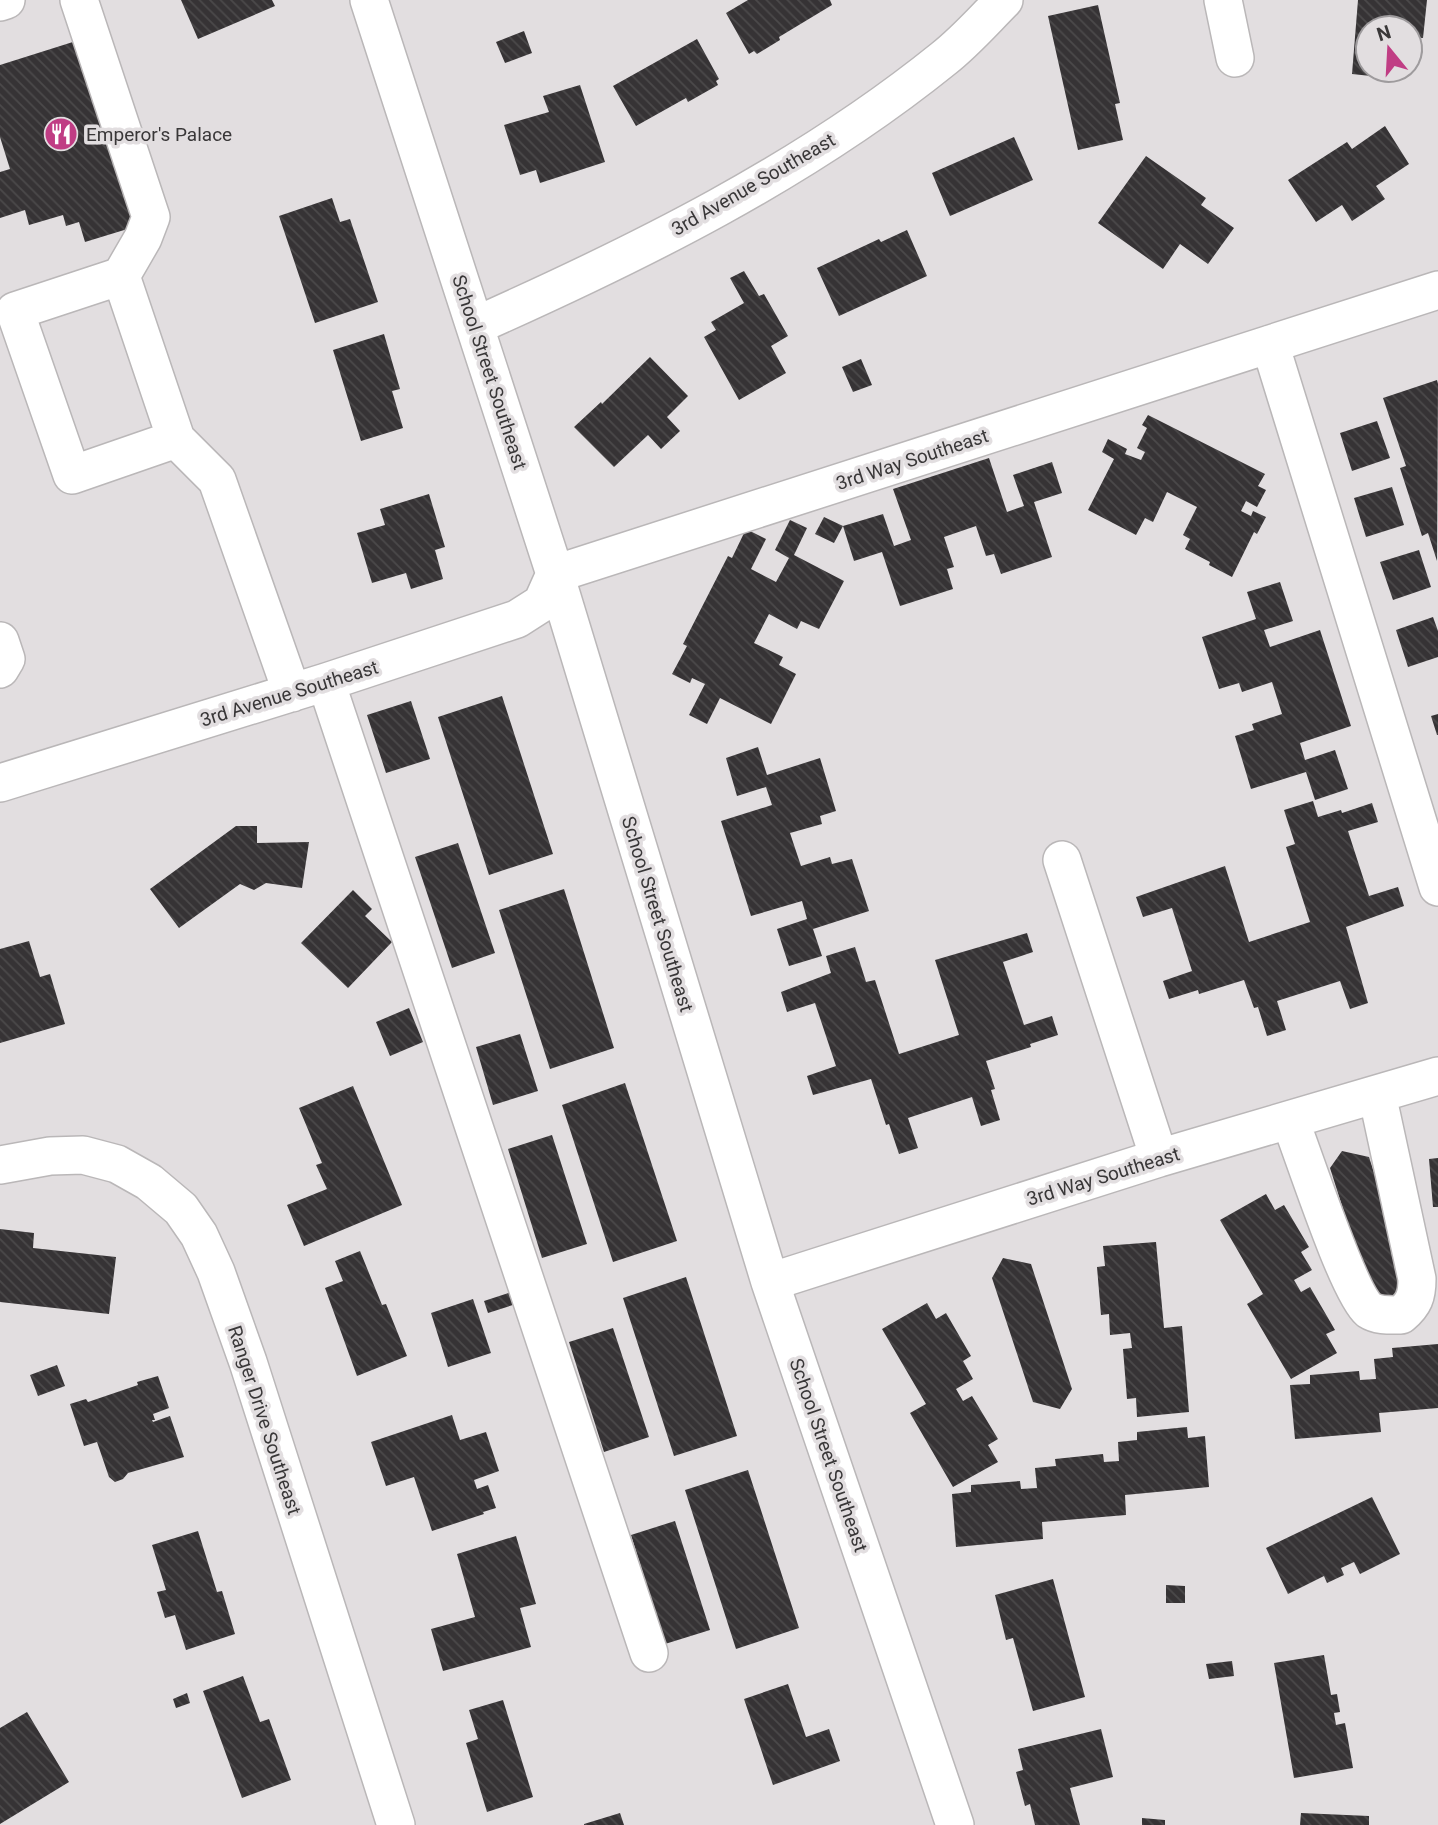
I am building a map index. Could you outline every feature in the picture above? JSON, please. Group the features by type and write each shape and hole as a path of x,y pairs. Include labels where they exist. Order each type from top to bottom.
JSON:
{"street":[{"path":"0,2 6,0"},
{"path":"79,0 151,217 143,238 121,276 8,301 72,475 176,439"},
{"name":"School Street Southeast","path":"369,0 555,574 770,1282 955,1825"},
{"name":"3rd Avenue Southeast","path":"475,326 574,282 774,176 884,104 946,57 1004,0"},
{"path":"1223,0 1235,58"},
{"path":"121,276 176,439 217,480 309,687 649,1653"},
{"name":"3rd Way Southeast","path":"555,574 1438,290"},
{"path":"1270,344 1438,887"},
{"name":"3rd Avenue Southeast","path":"0,783 517,619 542,603 555,574"},
{"path":"0,641 6,659 0,670"},
{"path":"1062,860 1159,1158"},
{"name":"3rd Way Southeast","path":"770,1282 1159,1158 1438,1076"},
{"path":"1290,1119 1348,1274 1361,1301 1375,1313 1401,1314 1411,1306 1417,1296 1417,1279 1377,1094"},
{"name":"Ranger Drive Southeast","path":"0,1165 50,1156 83,1155 117,1164 149,1182 181,1209 199,1236 216,1272 248,1362 396,1825"}],"building":[{"path":"181,0 272,0 275,6 198,39"},
{"path":"748,0 830,0 832,5 779,37 780,40 757,54 754,51 749,54 726,13"},
{"path":"1358,0 1427,0 1424,28 1424,14 1357,14"},
{"path":"1098,5 1120,103 1115,104 1123,140 1078,150 1048,16"},
{"path":"524,31 532,53 505,63 496,42"},
{"path":"697,39 719,79 716,81 718,85 688,102 686,98 636,126 613,86"},
{"path":"76,41 134,227 85,242 79,222 66,226 63,215 29,225 25,210 0,218 0,172 10,169 0,137 0,65"},
{"path":"580,85 605,162 540,183 536,170 520,175 504,125 549,112 543,96"},
{"path":"1385,126 1409,164 1376,186 1385,199 1352,221 1342,205 1316,222 1288,180 1347,142 1352,149"},
{"path":"1014,137 1033,180 950,216 932,173"},
{"path":"1146,156 1206,198 1201,205 1234,228 1208,264 1180,244 1163,269 1098,223"},
{"path":"332,198 340,222 350,219 378,302 315,323 279,216"},
{"path":"907,230 927,276 839,316 817,268 879,239 881,242"},
{"path":"744,271 759,296 764,294 788,336 771,346 786,373 739,400 704,337 716,330 711,322 744,303 730,278"},
{"path":"384,334 400,389 392,391 403,428 361,441 333,350"},
{"path":"650,357 688,396 667,417 680,431 661,449 648,435 614,467 574,427"},
{"path":"861,359 872,385 853,392 842,367"},
{"path":"1437,380 1437,561 1428,533 1422,536 1400,468 1406,466 1383,398"},
{"path":"1148,415 1265,474 1258,486 1266,490 1257,507 1246,501 1241,511 1251,516 1253,511 1266,517 1257,534 1254,532 1232,577 1185,549 1190,539 1183,535 1197,507 1167,492 1153,522 1145,518 1136,535 1088,510 1114,459 1102,452 1108,439 1127,449 1125,454 1141,460 1145,452 1137,448 1147,428 1142,425"},
{"path":"1377,421 1390,458 1352,471 1340,433"},
{"path":"989,458 1007,512 1024,506 1013,475 1052,462 1062,493 1034,502 1052,557 1001,574 994,554 986,556 976,526 944,537 954,567 947,569 953,589 900,606 882,552 854,561 843,526 883,514 894,546 911,540 893,489"},
{"path":"1392,487 1404,525 1366,537 1354,498"},
{"path":"429,494 445,547 435,550 443,579 411,589 406,573 372,583 357,533 385,525 380,509"},
{"path":"824,517 843,526 834,543 815,534"},
{"path":"790,520 807,528 794,555 844,581 819,629 801,621 797,629 769,614 754,643 783,657 779,665 796,674 771,724 720,698 707,724 689,715 705,684 692,678 690,683 672,674 687,646 683,644 728,556 732,558 746,529 766,539 751,569 776,582 789,558 775,550"},
{"path":"1419,550 1431,587 1393,600 1380,562"},
{"path":"1280,582 1293,621 1264,630 1270,647 1320,630 1351,726 1300,743 1305,760 1335,750 1348,789 1315,800 1306,772 1251,789 1235,736 1254,730 1252,724 1282,714 1272,682 1242,692 1239,683 1219,689 1202,637 1256,619 1247,592"},
{"path":"1433,617 1438,631 1438,657 1408,667 1396,630"},
{"path":"502,696 553,854 489,875 438,717"},
{"path":"411,701 430,759 386,773 367,715"},
{"path":"1438,714 1438,735 1437,735 1431,716"},
{"path":"758,747 767,775 820,758 836,811 820,816 822,824 790,833 801,866 830,857 832,864 852,859 869,911 813,929 822,956 789,966 777,929 807,919 802,901 751,916 721,821 772,805 766,787 737,796 726,758"},
{"path":"1313,801 1318,817 1341,810 1342,813 1372,803 1378,822 1348,831 1369,896 1398,887 1404,906 1346,927 1368,1003 1350,1009 1340,981 1277,1001 1286,1030 1267,1036 1258,1007 1254,1008 1244,980 1199,994 1198,990 1169,999 1163,981 1192,971 1172,908 1143,917 1136,897 1225,866 1249,942 1310,922 1286,847 1295,844 1284,810"},
{"path":"236,826 257,826 257,843 309,842 302,888 266,883 254,890 240,884 179,928 150,889"},
{"path":"458,843 495,953 452,968 415,857"},
{"path":"564,889 614,1048 550,1069 499,910"},
{"path":"353,890 372,909 365,916 392,942 348,988 301,943"},
{"path":"1027,933 1033,952 1003,962 1024,1025 1052,1016 1058,1035 1030,1044 1031,1047 986,1061 995,1089 991,1090 1000,1120 981,1126 972,1097 908,1118 918,1148 899,1154 871,1079 813,1095 807,1076 836,1066 815,1003 787,1012 781,992 831,973 826,956 855,947 866,982 875,980 899,1054 959,1035 935,960"},
{"path":"29,941 40,977 50,974 65,1024 0,1043 0,949"},
{"path":"409,1008 423,1042 390,1056 376,1022"},
{"path":"520,1034 538,1091 493,1105 476,1047"},
{"path":"625,1083 677,1241 613,1262 562,1105"},
{"path":"353,1086 402,1205 304,1246 287,1205 327,1189 316,1165 322,1163 299,1108"},
{"path":"552,1135 587,1244 542,1258 508,1149"},
{"path":"1342,1151 1369,1157 1409,1281 1397,1300 1370,1294 1330,1168"},
{"path":"1438,1158 1438,1207 1433,1207 1429,1159"},
{"path":"1266,1194 1275,1210 1284,1205 1309,1247 1301,1252 1312,1270 1294,1280 1301,1292 1310,1287 1335,1330 1326,1334 1337,1353 1291,1379 1247,1304 1263,1294 1220,1220"},
{"path":"0,1229 34,1233 33,1248 116,1257 109,1314 0,1302"},
{"path":"1156,1242 1164,1328 1182,1326 1189,1412 1137,1417 1136,1398 1127,1399 1123,1349 1132,1348 1130,1333 1110,1335 1109,1314 1101,1315 1097,1267 1105,1266 1103,1246"},
{"path":"360,1251 407,1356 357,1376 325,1288 343,1281 335,1261"},
{"path":"1003,1258 1031,1264 1072,1389 1060,1409 1033,1402 992,1278"},
{"path":"686,1277 737,1436 674,1456 623,1298"},
{"path":"515,1291 519,1303 488,1313 484,1301"},
{"path":"473,1299 491,1353 448,1367 431,1313"},
{"path":"927,1303 936,1319 946,1313 971,1356 963,1361 973,1379 956,1389 963,1401 972,1396 998,1439 988,1445 998,1462 953,1487 910,1413 926,1404 882,1329"},
{"path":"613,1328 649,1437 604,1452 569,1342"},
{"path":"1438,1344 1438,1408 1379,1413 1381,1432 1295,1439 1290,1385 1310,1384 1310,1375 1359,1371 1360,1380 1376,1379 1374,1359 1393,1357 1392,1348"},
{"path":"57,1365 65,1386 38,1396 30,1375"},
{"path":"158,1376 169,1408 153,1414 155,1420 152,1420 153,1422 170,1416 184,1457 128,1473 115,1482 109,1477 97,1442 84,1446 70,1404 86,1399 88,1402"},
{"path":"452,1415 460,1440 486,1432 499,1471 474,1480 477,1489 488,1485 496,1508 432,1531 414,1477 386,1486 371,1442"},
{"path":"1187,1427 1188,1438 1205,1436 1209,1487 1125,1495 1126,1515 1042,1522 1043,1539 956,1547 952,1494 971,1492 971,1485 1020,1481 1021,1489 1037,1488 1035,1468 1056,1466 1055,1459 1103,1454 1104,1462 1119,1461 1118,1442 1137,1440 1137,1432"},
{"path":"748,1470 799,1628 736,1649 685,1490"},
{"path":"1372,1497 1400,1554 1360,1574 1354,1562 1341,1568 1344,1575 1327,1583 1324,1576 1288,1594 1266,1548"},
{"path":"675,1521 710,1630 665,1644 631,1535"},
{"path":"198,1531 217,1592 222,1591 235,1634 186,1650 175,1615 165,1618 157,1592 166,1590 152,1545"},
{"path":"516,1536 536,1604 520,1608 531,1647 443,1671 431,1629 475,1617 457,1554"},
{"path":"1053,1579 1085,1697 1033,1711 1013,1638 1006,1640 995,1595"},
{"path":"1166,1585 1185,1586 1185,1603 1166,1603"},
{"path":"1324,1655 1331,1695 1337,1694 1340,1712 1334,1713 1336,1725 1345,1723 1353,1768 1294,1778 1274,1663"},
{"path":"1232,1661 1234,1676 1209,1679 1206,1664"},
{"path":"243,1676 260,1722 269,1719 291,1780 242,1798 203,1691"},
{"path":"788,1684 806,1737 829,1729 840,1761 773,1785 744,1699"},
{"path":"187,1693 190,1703 176,1708 173,1699"},
{"path":"503,1700 533,1797 487,1812 466,1743 478,1739 469,1710"},
{"path":"27,1712 69,1782 0,1824 0,1728"},
{"path":"1101,1729 1113,1777 1070,1788 1080,1825 1035,1825 1030,1804 1025,1806 1016,1772 1023,1770 1018,1749"},
{"path":"620,1813 624,1825 584,1825 584,1824"},
{"path":"1301,1813 1369,1816 1369,1825 1300,1825"},
{"path":"1142,1818 1165,1820 1165,1825 1142,1825"}],"place":[{"name":"Emperor's Palace","path":"61,134"}]}
